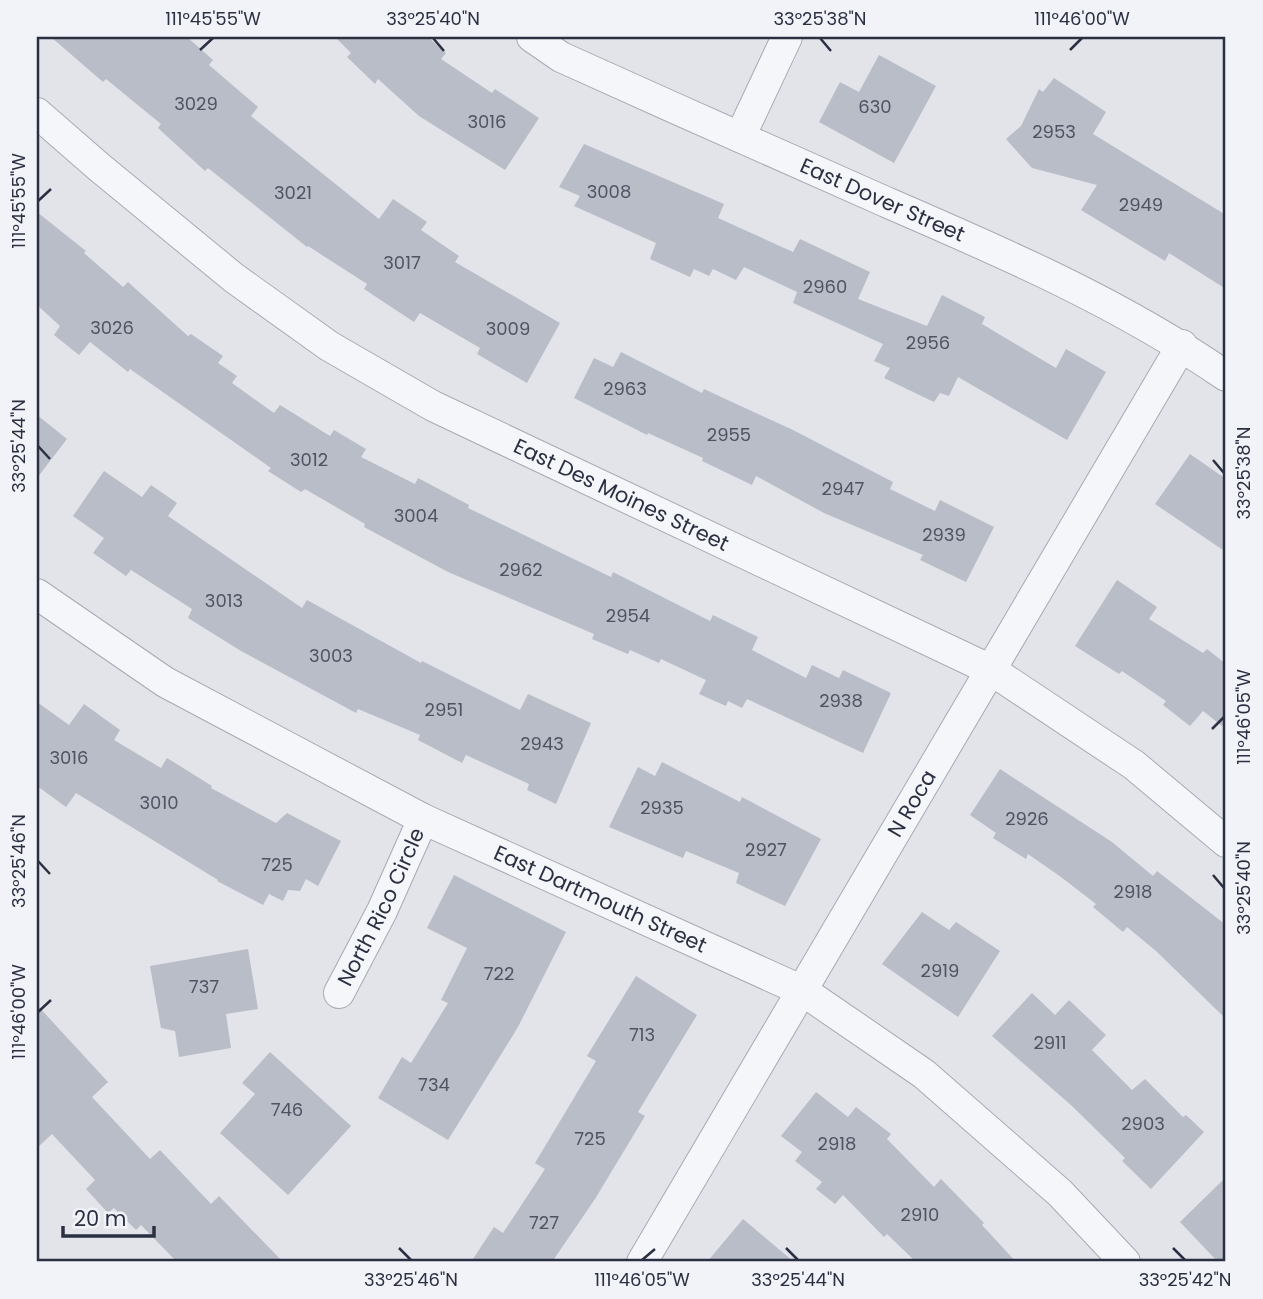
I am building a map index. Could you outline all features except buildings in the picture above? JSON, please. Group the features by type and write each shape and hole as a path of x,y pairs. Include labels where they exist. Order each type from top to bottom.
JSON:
{"street":[{"name":"East Dover Street","path":"532,37 561,57 1017,259 1109,304 1182,345 1226,376"},
{"path":"740,137 787,37"},
{"name":"East Des Moines Street","path":"37,113 234,278 340,352 433,406 990,670 1135,765 1226,842"},
{"name":"N Roca","path":"642,1262 1182,345"},
{"name":"East Dartmouth Street","path":"37,594 165,682 423,819 803,991 924,1074 1060,1193 1125,1262"},
{"name":"North Rico Circle","path":"339,993 382,911 423,819"}]}
